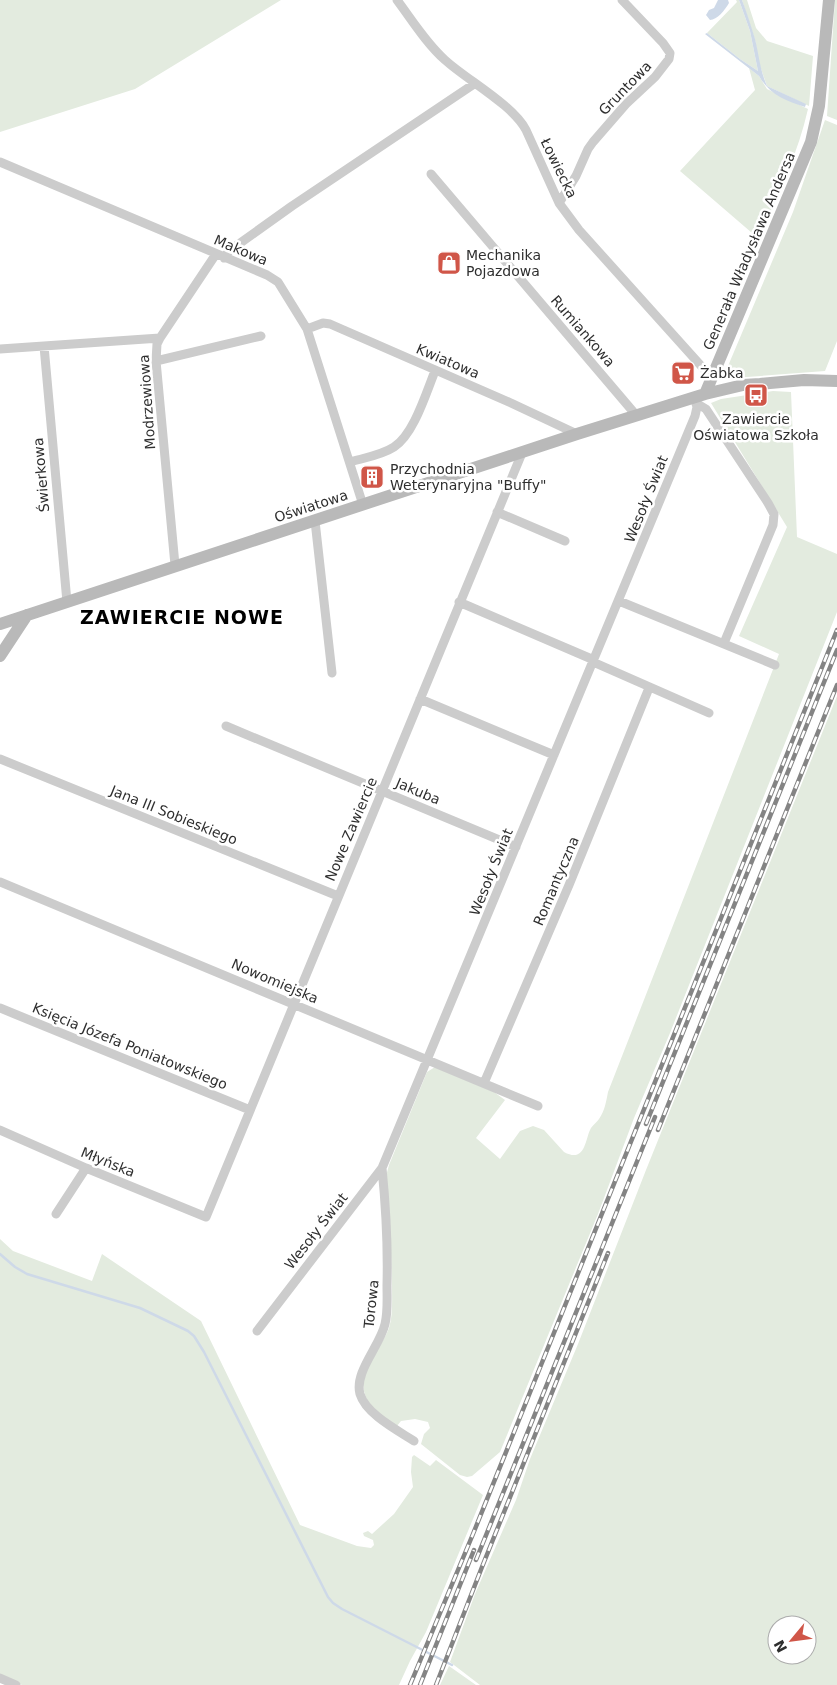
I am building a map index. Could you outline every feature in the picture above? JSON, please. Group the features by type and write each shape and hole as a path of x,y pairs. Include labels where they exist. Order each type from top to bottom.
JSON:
{"street":[{"name":"Łowiecka","path":"396,0 435,50 447,62 502,104 523,124 559,202 586,237 712,378"},
{"name":"Gruntowa","path":"559,202 576,176 593,142 626,104 655,77 669,59 670,53 663,42 622,0"},
{"name":"Generała Władysława Andersa","path":"698,398 712,378 807,153 818,113 829,0"},
{"name":"Modrzewiowa","path":"176,565 156,361 160,338 220,256 474,84"},
{"name":"Makowa","path":"0,162 274,279 292,303 307,329 363,505"},
{"name":"Rumiankowa","path":"431,174 636,415"},
{"name":"Kwiatowa","path":"307,329 323,323 330,324 577,434"},
{"path":"156,361 261,336"},
{"path":"0,349 160,338"},
{"name":"Świerkowa","path":"44,346 67,602"},
{"path":"350,462 390,449 401,441 411,428 434,371"},
{"name":"Oświatowa","path":"0,624 636,415 743,385 804,380 837,381"},
{"path":"698,398 722,431 774,514 773,525 724,644"},
{"name":"Wesoły Świat","path":"257,1330 382,1168 696,416 698,398"},
{"name":"Nowe Zawiercie","path":"206,1216 522,453"},
{"path":"497,512 565,541"},
{"path":"315,521 332,673"},
{"path":"619,601 775,665"},
{"path":"459,602 709,714"},
{"path":"0,656 27,615"},
{"name":"Romantyczna","path":"484,1083 569,885 649,688"},
{"path":"420,699 554,755"},
{"name":"Jakuba","path":"226,726 516,847"},
{"name":"Jana III Sobieskiego","path":"0,759 338,896"},
{"name":"Nowomiejska","path":"0,882 538,1106"},
{"name":"Księcia Józefa Poniatowskiego","path":"0,1008 250,1110"},
{"name":"Młyńska","path":"0,1130 86,1168 206,1216"},
{"path":"56,1214 86,1168"},
{"name":"Torowa","path":"382,1168 388,1244 385,1324 381,1337 360,1377 359,1387 361,1396 370,1410 414,1441"},
{"path":"0,1678 16,1685"}],"shaded area":[{"path":"0,0 281,0 135,89 0,132"},
{"path":"736,0 739,0 750,31 758,71 707,33 737,2"},
{"path":"742,0 747,0 756,28 767,41 813,56 809,106 767,86"},
{"path":"835,0 837,0 837,120 827,116"},
{"path":"749,68 759,76 767,89 808,109 793,159 759,239 680,171 755,90"},
{"path":"825,120 837,125 837,341 825,371 733,378 728,370 728,366 793,212"},
{"path":"773,391 791,392 797,537 837,554 837,612 670,1033 634,1118 598,1214 500,1452 472,1476 467,1477 460,1475 421,1444 424,1434 430,1428 428,1422 415,1419 401,1421 397,1426 381,1416 373,1408 364,1391 365,1375 386,1335 391,1318 391,1259 386,1176 389,1165 427,1072 435,1067 494,1092 505,1100 476,1138 500,1159 520,1131 533,1126 544,1130 564,1152 577,1155 584,1148 591,1128 603,1112 608,1092 779,654 739,636 787,527 711,403 721,399"},
{"path":"837,696 837,1685 480,1685 450,1662 475,1594 516,1500 530,1459 578,1344"},
{"path":"0,1239 13,1251 92,1281 102,1254 201,1321 300,1525 357,1546 371,1548 374,1545 373,1540 364,1536 363,1533 368,1531 372,1534 394,1514 413,1487 411,1472 412,1457 414,1455 430,1466 436,1460 483,1495 426,1632 399,1685 22,1685 0,1676"},
{"path":"449,1666 476,1685 440,1685"}],"water":[{"path":"718,0 728,0 729,3 718,16 710,20 706,15 709,10 714,8"},
{"path":"739,0 742,0 749,20 767,86 806,104 805,107 784,99 773,92 768,88 759,76 705,34 707,33 758,71 750,31"}],"waterway":[{"path":"0,1254 15,1267 27,1274 140,1308 188,1331 194,1336 204,1352 328,1597 342,1609 452,1665"}],"railway":[{"path":"410,1685 473,1534 837,630"},
{"path":"646,1124 837,650"},
{"path":"658,1130 837,685"},
{"path":"476,1560 655,1117"},
{"path":"436,1685 608,1253"},
{"path":"420,1685 474,1550"}],"place":[{"name":"Mechanika Pojazdowa","path":"449,263"},
{"name":"Żabka","path":"683,373"},
{"name":"Zawiercie Oświatowa Szkoła","path":"756,395"},
{"name":"Przychodnia Weterynaryjna \"Buffy\"","path":"372,477"}],"district":[{"name":"ZAWIERCIE NOWE","path":"182,617"}]}
